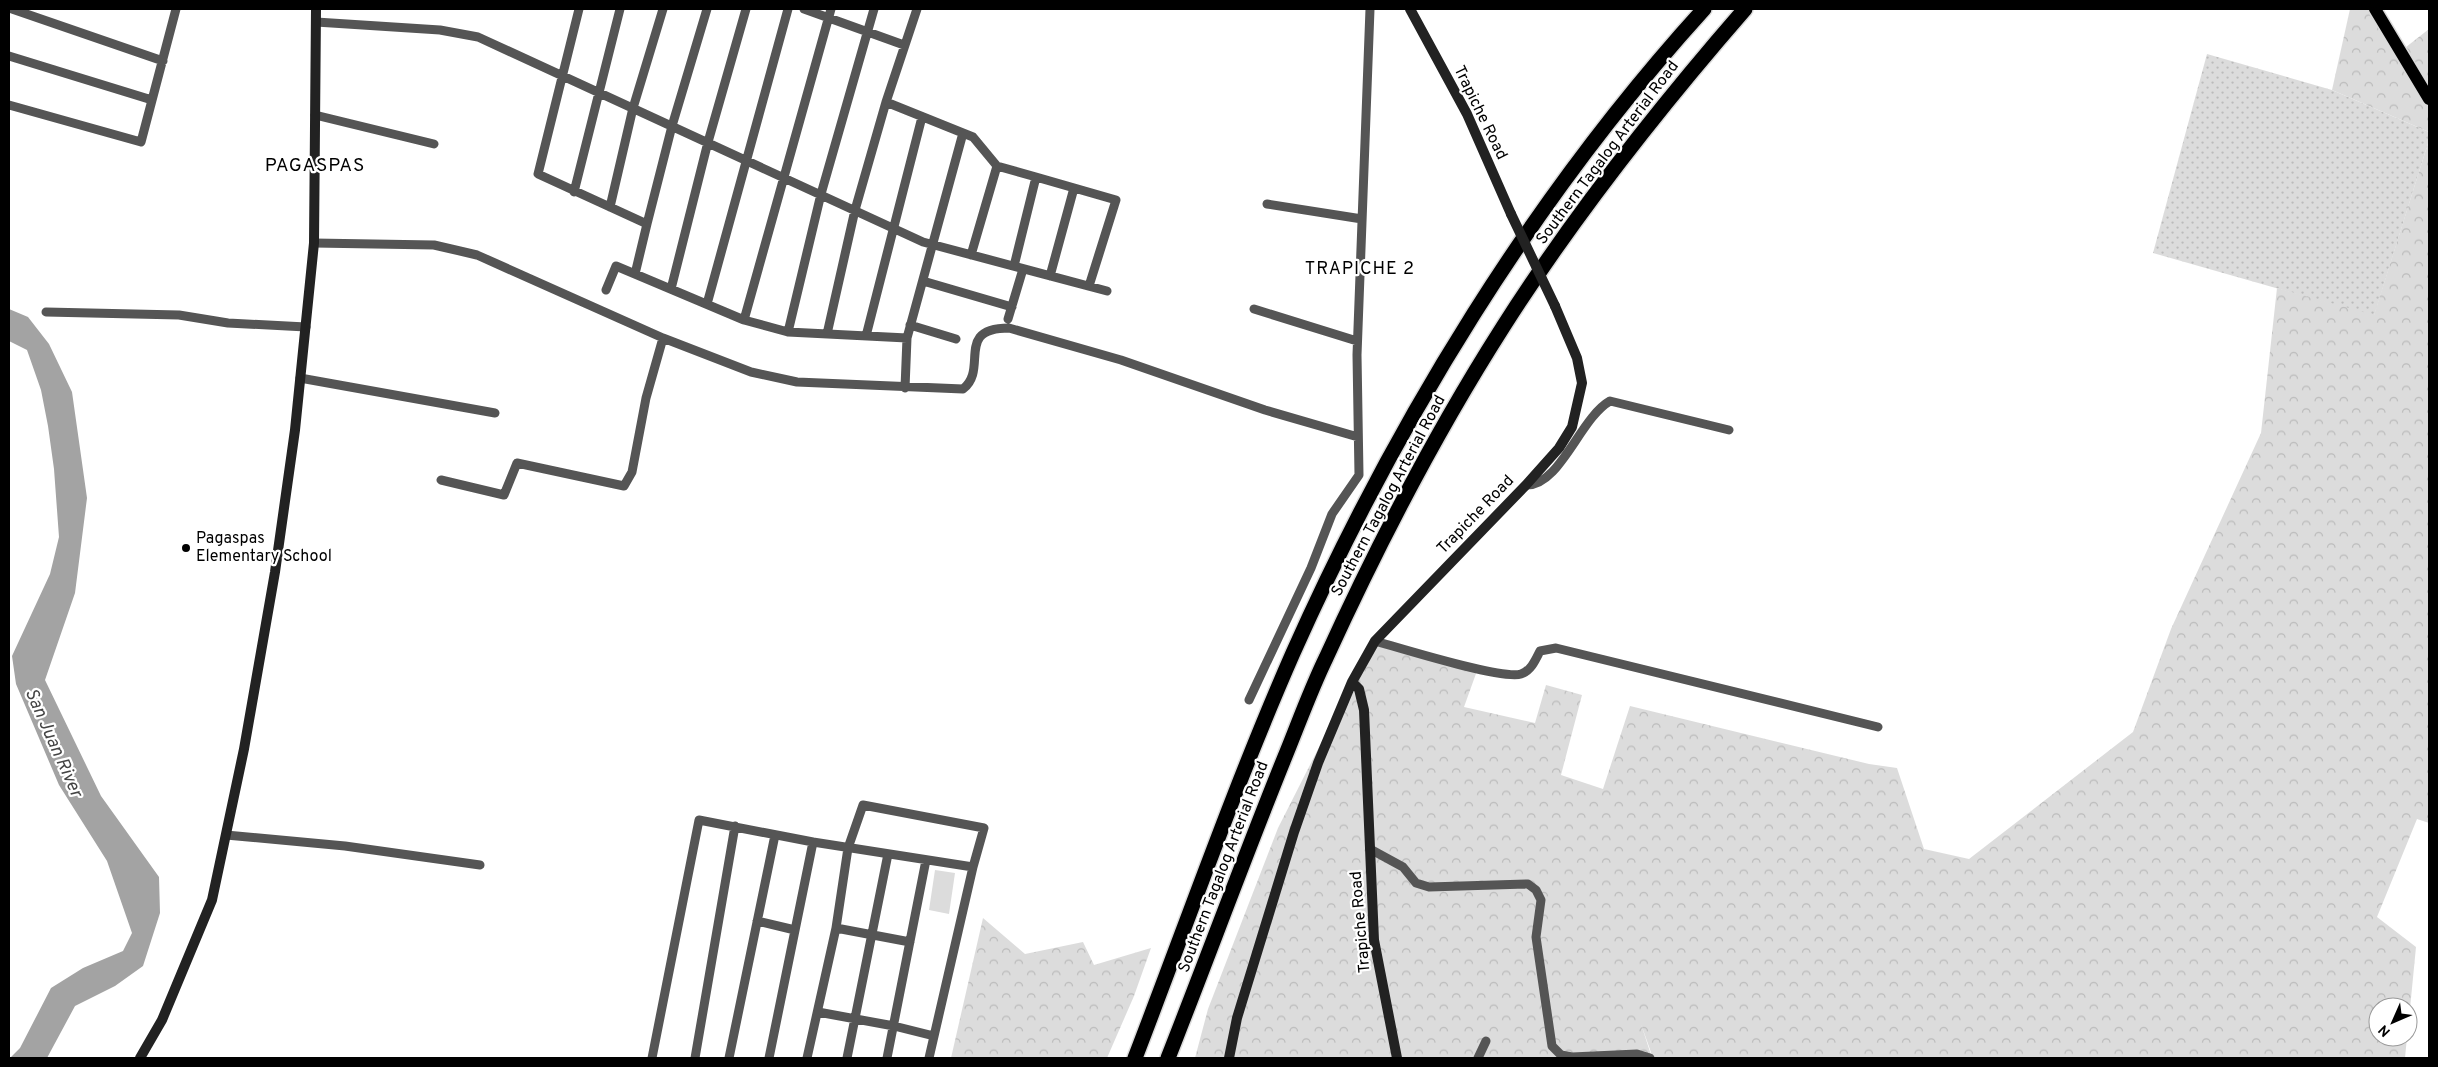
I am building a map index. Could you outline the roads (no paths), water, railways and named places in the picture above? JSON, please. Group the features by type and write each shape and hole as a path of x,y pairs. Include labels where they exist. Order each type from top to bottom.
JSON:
{"highway":[{"name":"Southern Tagalog Arterial Road","path":"1135,1058 1229,811 1293,654 1347,540 1409,424 1477,309 1538,220 1607,123 1704,9"},
{"name":"Southern Tagalog Arterial Road","path":"1168,1058 1258,823 1324,661 1377,550 1440,432 1503,326 1559,244 1633,143 1746,9"}],"main road":[{"path":"2376,9 2429,99"}],"street":[{"path":"12,9 163,61"},
{"path":"9,105 141,142 176,9"},
{"path":"140,1058 162,1020 212,900 244,749 275,572 300,378 314,243 316,22 314,9"},
{"path":"579,9 561,75 538,174 647,224"},
{"path":"574,192 620,9"},
{"path":"610,207 633,108 663,9"},
{"path":"635,274 672,126 707,9"},
{"path":"670,289 708,142 746,9"},
{"path":"707,304 788,9"},
{"path":"804,9 830,13 866,32 904,46"},
{"path":"788,332 821,194 874,9"},
{"path":"826,334 855,210 886,102 917,9"},
{"path":"1249,700 1311,568 1332,514 1359,475 1357,341 1370,9"},
{"name":"Trapiche Road","path":"1396,1058 1374,940 1364,710 1359,688 1352,682 1375,641 1526,485 1559,448 1572,427 1582,383 1577,358 1555,306 1511,214 1467,114 1410,9"},
{"path":"744,320 830,13"},
{"path":"316,22 440,30 478,37 933,245 1107,291"},
{"path":"9,56 152,100"},
{"path":"886,102 973,137 997,166 1116,200 1089,286"},
{"path":"315,115 434,144"},
{"path":"866,336 922,117"},
{"path":"906,388 907,338 963,133"},
{"path":"972,255 997,166"},
{"path":"1014,266 1036,178"},
{"path":"1050,276 1074,188"},
{"path":"1267,204 1362,219"},
{"path":"314,243 434,245 477,255 663,338 751,372 797,382 963,390 970,381 975,344 979,337 991,329 1009,328 1121,360 1265,410 1358,438"},
{"path":"606,290 616,266 744,320 788,332 907,338"},
{"path":"1008,319 1024,269"},
{"path":"923,281 1012,307"},
{"path":"1254,309 1357,341"},
{"path":"46,312 178,315 228,323 306,327"},
{"path":"910,325 956,338"},
{"path":"441,480 504,495 517,463 624,486 632,472 646,398 663,338"},
{"path":"300,378 495,413"},
{"path":"1526,485 1533,485 1552,471 1564,459 1590,417 1599,407 1610,401 1729,430"},
{"path":"1375,641 1470,667 1516,675 1524,673 1532,666 1540,651 1556,648 1878,727"},
{"path":"1229,1058 1237,1018 1294,832 1352,682"},
{"path":"807,1058 836,928 848,848 863,805 984,828 973,867 929,1058"},
{"path":"652,1058 699,820 813,842 973,867"},
{"path":"695,1058 735,826"},
{"path":"226,835 345,846 480,865"},
{"path":"729,1058 775,835"},
{"path":"769,1058 813,842"},
{"path":"1370,849 1402,867 1416,883 1429,887 1528,884 1536,890 1541,900 1536,937 1552,1046 1562,1055 1572,1057 1637,1054 1650,1058"},
{"path":"847,1058 888,854"},
{"path":"887,1058 926,860"},
{"path":"757,921 795,930"},
{"path":"836,928 910,942"},
{"path":"818,1012 894,1026 934,1036"},
{"path":"1478,1058 1486,1041"}],"water":[{"name":"San Juan River","path":"9,309 28,317 49,344 72,392 87,498 75,593 45,680 101,796 159,877 160,913 143,966 115,986 75,1006 47,1058 10,1058 20,1048 51,988 83,968 123,951 132,933 107,861 59,785 16,684 12,656 50,574 59,537 54,469 41,390 27,350 9,341"}],"place":[{"name":"Pagaspas Elementary School","path":"186,548"}],"district":[{"name":"PAGASPAS","path":"315,166"},
{"name":"TRAPICHE 2","path":"1360,269"}]}
